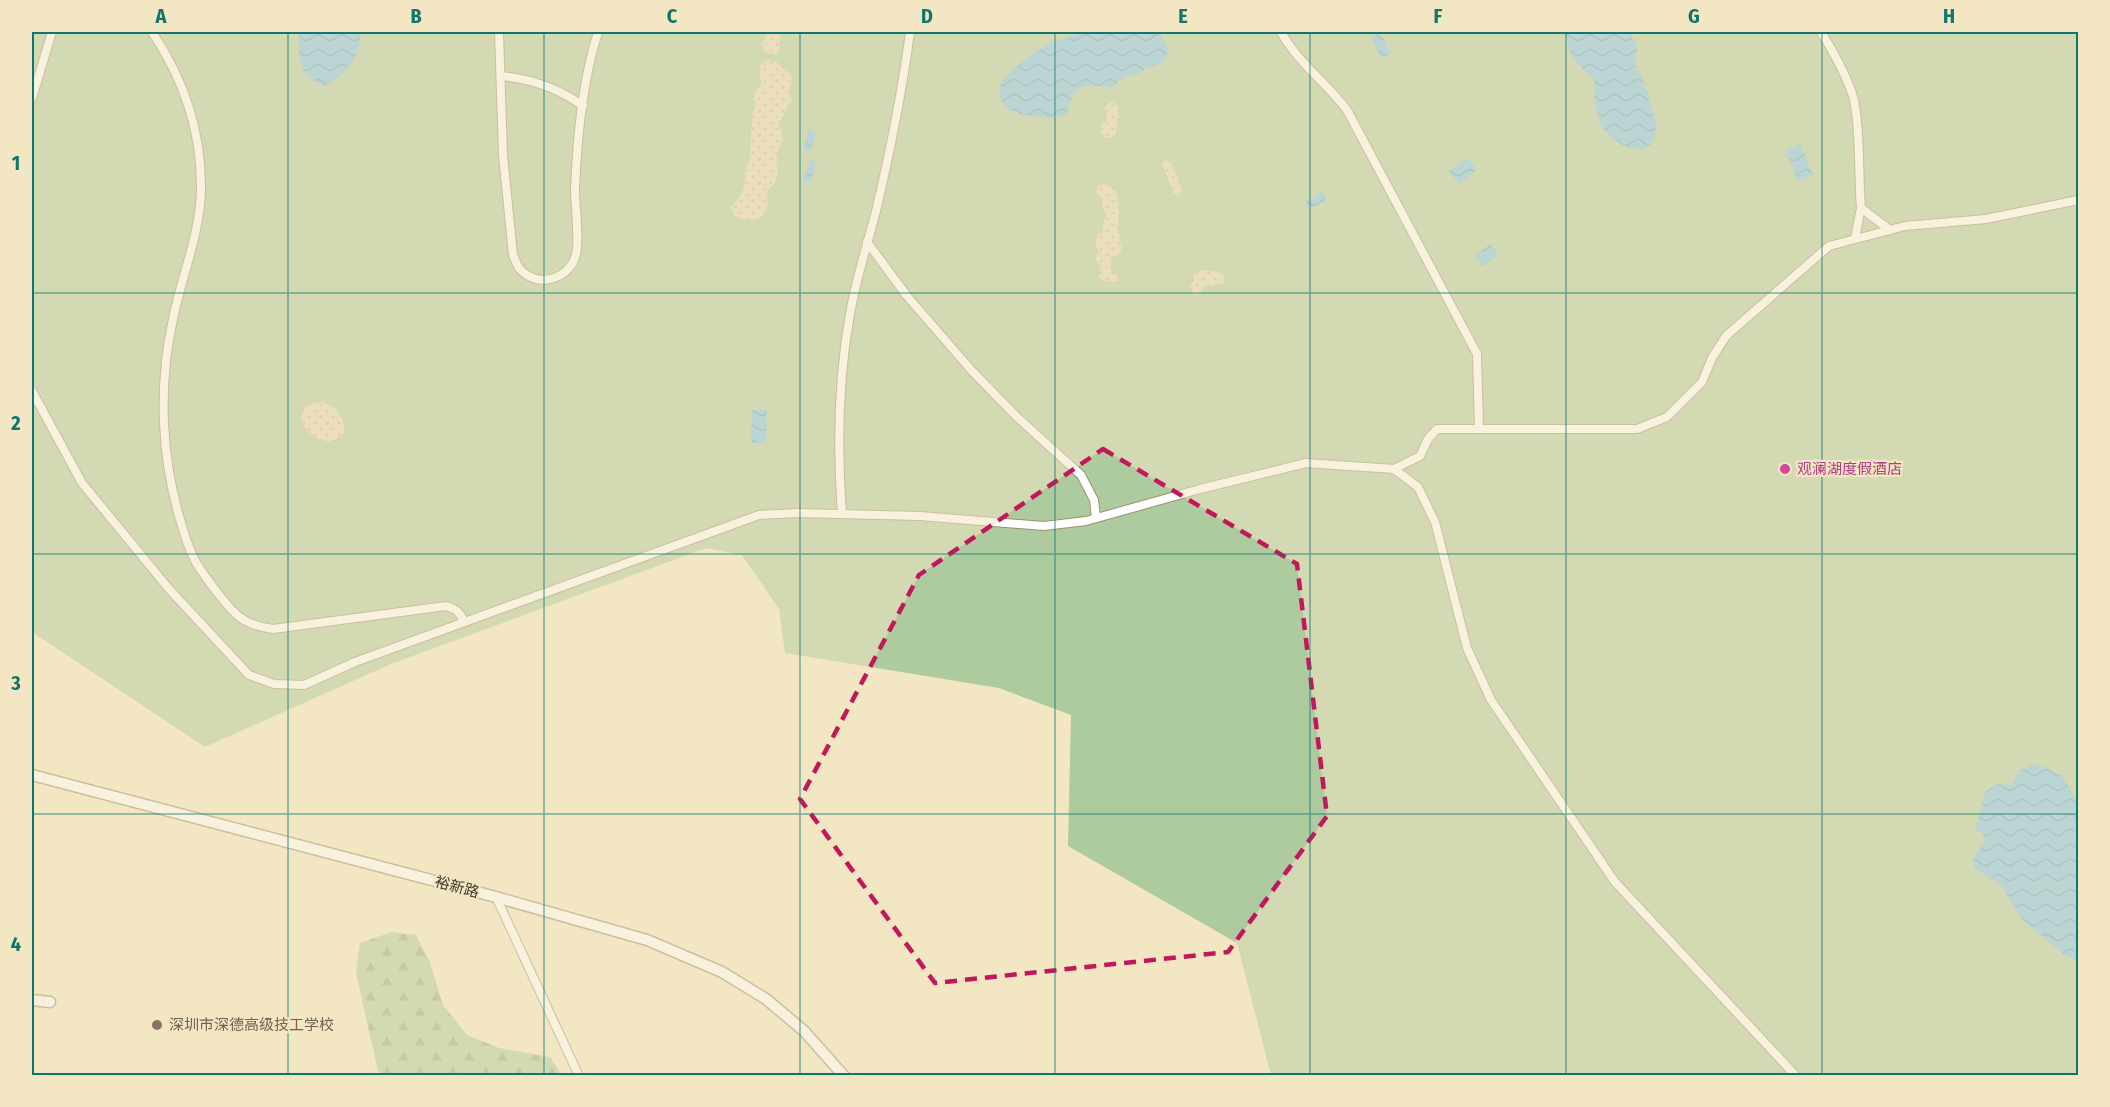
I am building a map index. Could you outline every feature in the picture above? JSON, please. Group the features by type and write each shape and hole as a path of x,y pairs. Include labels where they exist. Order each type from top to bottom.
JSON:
{"street":[{"path":"32,98 52,32"},
{"path":"152,32 172,64 188,103 198,143 200,164 198,227 173,319 165,368 164,393 165,443 170,476 179,516 196,563 230,609 242,620 257,627 273,629 446,606 454,608 461,614 464,622"},
{"path":"498,32 503,155 513,255 518,267 528,275 540,280 552,279 564,274 573,264 577,252 575,193 583,106 588,70 598,32"},
{"path":"842,514 839,429 842,372 855,287 889,152 910,32"},
{"path":"907,55 916,32"},
{"path":"1281,32 1296,56 1328,87 1347,110 1477,354 1479,429"},
{"path":"1821,32 1831,46 1853,97 1859,135 1858,172 1861,208 1855,238"},
{"path":"501,76 538,82 583,106"},
{"path":"1394,470 1420,456 1437,429 1637,429 1667,417 1702,382 1712,358 1726,336 1829,246 1905,226 1986,219 2079,200"},
{"path":"1861,208 1890,230"},
{"path":"867,243 914,304 972,371 1018,418 1081,475 1094,500 1096,518"},
{"path":"32,391 82,483 170,589 249,675 274,684 304,685 355,662 759,515 920,516 1044,526 1096,518 1306,463 1394,470 1418,487 1435,522 1467,648 1491,700 1615,882 1796,1076"},
{"name":"裕新路","path":"32,775 496,897 646,940 722,972 766,999 787,1015 844,1076"},
{"path":"496,897 579,1076"},
{"path":"32,1000 50,1002"}],"highlighted area":[{"path":"1103,449 1297,564 1327,816 1228,952 935,983 800,799 919,575"}],"green space":[{"path":"32,32 2078,32 2078,1075 1271,1075 1237,943 1068,846 1071,715 999,688 785,653 779,609 742,555 706,548 391,664 205,747 32,632"},
{"path":"392,932 416,935 429,960 443,1005 467,1035 499,1048 550,1057 562,1075 379,1075 356,973 360,943"}],"sand":[{"path":"765,32 781,33 780,51 775,55 765,52 762,45 766,36"},
{"path":"766,60 777,62 791,76 789,91 792,101 778,124 783,137 777,156 778,171 775,183 766,193 767,208 760,217 748,220 734,216 731,207 742,193 745,183 745,171 750,158 752,116 756,104 754,98 756,90 762,83 759,74 760,65"},
{"path":"1114,102 1119,110 1115,135 1110,138 1104,137 1100,126 1107,119 1105,108 1109,103"},
{"path":"1166,160 1172,164 1182,191 1177,196 1173,193 1162,165"},
{"path":"1102,184 1114,190 1119,202 1118,233 1121,249 1118,256 1112,256 1110,269 1119,278 1115,282 1101,280 1099,276 1101,268 1095,258 1097,254 1101,255 1094,244 1103,232 1106,214 1102,207 1103,200 1096,192"},
{"path":"1206,270 1222,273 1225,280 1222,285 1217,283 1212,286 1203,286 1201,293 1193,294 1190,286 1194,281 1194,273"},
{"path":"321,402 331,406 342,418 343,434 333,441 323,441 315,437 303,424 304,410 310,404"}],"water":[{"path":"299,32 360,32 360,41 350,65 339,77 323,86 308,75 301,64"},
{"path":"1086,32 1155,32 1161,36 1169,50 1164,62 1138,74 1124,77 1111,88 1092,85 1077,91 1073,95 1065,116 1037,117 1017,113 1003,103 1000,96 1001,84 1017,66 1049,44"},
{"path":"1380,32 1391,53 1381,58 1371,37"},
{"path":"1564,32 1630,32 1637,47 1635,65 1644,84 1656,124 1653,141 1647,147 1630,148 1621,144 1606,131 1597,113 1594,78 1574,58"},
{"path":"809,130 817,133 810,151 803,149"},
{"path":"1800,144 1813,175 1798,181 1785,150"},
{"path":"1467,158 1477,170 1459,184 1449,171"},
{"path":"810,160 817,162 810,183 803,180"},
{"path":"1319,192 1325,194 1325,201 1313,207 1307,205 1306,201 1314,199"},
{"path":"1491,244 1498,255 1482,266 1475,255"},
{"path":"752,410 767,410 766,443 751,443"},
{"path":"2033,764 2056,772 2065,780 2078,801 2078,961 2066,956 2021,919 2001,885 1974,868 1973,859 1985,839 1982,832 1975,830 1986,791 1998,784 2011,785 2019,771"}],"place":[{"name":"观澜湖度假酒店","path":"1785,469"},
{"name":"深圳市深德高级技工学校","path":"157,1025"}]}
